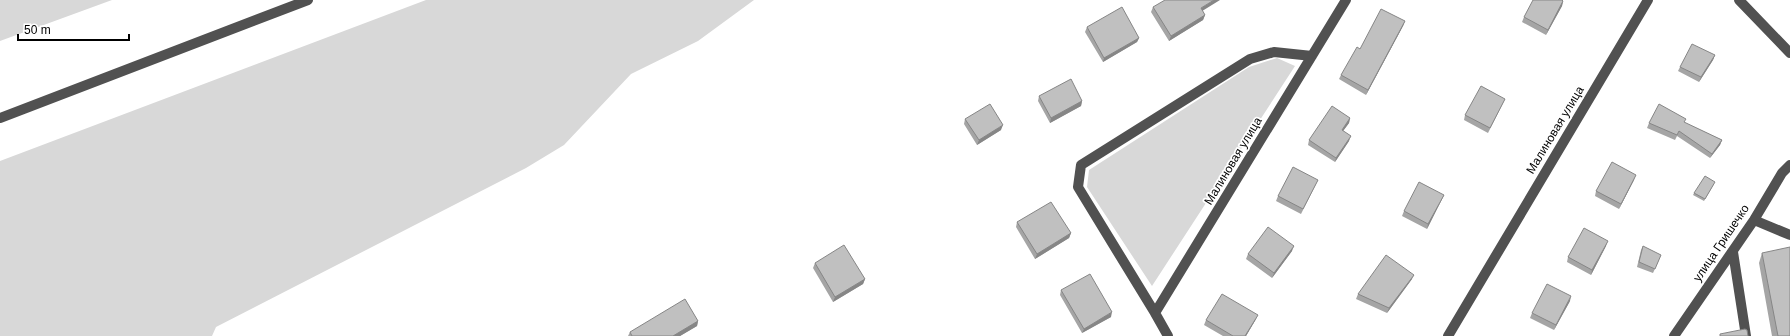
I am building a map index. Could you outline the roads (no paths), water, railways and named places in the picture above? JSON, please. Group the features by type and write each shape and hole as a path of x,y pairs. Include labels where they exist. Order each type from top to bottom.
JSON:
{"street":[{"path":"0,118 308,0"},
{"name":"Малиновая улица","path":"1155,313 1346,0"},
{"name":"Малиновая улица","path":"1448,336 1648,0"},
{"path":"1739,0 1790,53"},
{"path":"1168,336 1078,187 1082,165 1250,59 1274,52 1312,56"},
{"name":"улица Гришечко","path":"1674,336 1733,252 1782,173 1790,165"},
{"path":"1754,220 1790,235"},
{"path":"1733,252 1746,336"}]}
